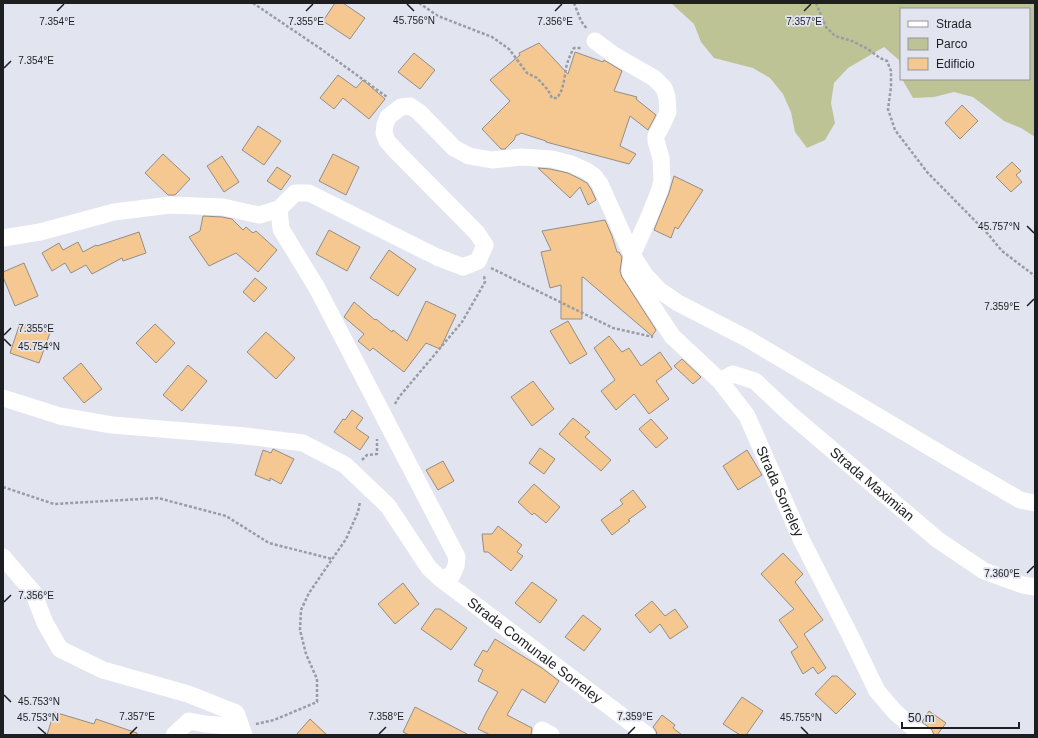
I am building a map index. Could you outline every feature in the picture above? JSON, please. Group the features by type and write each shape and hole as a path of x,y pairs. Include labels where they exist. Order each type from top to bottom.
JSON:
{"street":[{"path":"595,41 614,55 654,78 664,88 667,97 668,112 656,136 661,158 662,180 649,218 632,255"},
{"path":"3,238 40,232 114,212 170,206 224,207 259,215 278,209 295,193 309,193 438,257 463,267 478,261 485,245 478,233 397,152 387,141 384,133 388,117 401,107 410,106 419,112 454,148 469,156 492,160 521,157 552,159 571,164 585,170 594,176 600,184 632,255 644,275 659,290 678,303 748,339 1020,500 1035,503"},
{"path":"278,209 281,229 317,288 457,557 456,566 452,575 442,579"},
{"name":"Strada Sorreley","path":"632,255 630,272 672,336 720,381 747,416 802,541 877,691 895,712 924,735"},
{"name":"Strada Maximian","path":"720,381 733,374 755,381 790,414 938,540 984,571 1023,585 1035,587"},
{"name":"Strada Comunale Sorreley","path":"3,398 60,416 112,425 246,436 303,443 345,465 388,506 429,568 648,735"},
{"path":"3,557 33,592 45,623 60,649 103,670 188,694 236,713 243,731"},
{"path":"174,735 189,721 243,731"},
{"path":"540,735 542,730 551,735"}],"path":[{"path":"253,3 401,107"},
{"path":"420,3 438,16 492,37 509,49 527,73 537,78 548,90 552,98 558,98 561,94 567,64 574,48 589,47 595,41 581,21 574,3"},
{"path":"816,3 826,27 835,36 852,41 887,61 891,71 891,87 888,108 895,130 927,172 988,234 1002,251 1035,276"},
{"path":"478,261 612,328 643,334 659,339 672,336"},
{"path":"243,731 317,702 317,679 306,654 300,630 301,610 309,593 346,539 358,512 363,469 362,460 367,455 377,454 377,436 399,397 462,322 486,282 478,261"},
{"path":"3,487 54,504 158,498 226,516 269,543 332,559"}],"green space":[{"path":"671,3 1035,3 1035,137 1021,128 1004,121 973,97 954,92 934,97 913,98 903,80 1030,80 1030,8 900,8 900,66 899,60 884,47 848,68 834,83 831,103 835,123 825,140 807,148 795,132 791,112 783,94 770,78 753,68 714,58 701,42 694,24"}],"building":[{"path":"335,3 343,3 365,18 350,39 323,21"},
{"path":"539,43 568,74 575,52 603,62 604,60 622,71 614,91 637,97 636,99 656,115 648,130 630,116 620,146 636,154 629,164 546,142 521,133 516,135 514,140 505,149 501,149 482,129 510,101 490,80 520,55 519,53"},
{"path":"414,53 435,70 420,89 398,72"},
{"path":"338,75 356,88 363,80 385,99 369,119 343,98 334,109 320,98"},
{"path":"962,105 978,121 960,139 945,123"},
{"path":"258,126 281,141 264,165 242,150"},
{"path":"163,154 190,179 175,195 168,195 145,173"},
{"path":"333,154 359,167 346,195 319,181"},
{"path":"222,156 239,182 224,192 207,166"},
{"path":"1012,162 1021,171 1016,175 1022,182 1011,192 996,177"},
{"path":"277,167 291,176 281,190 267,181"},
{"path":"538,168 568,173 580,179 587,183 596,200 588,205 580,187 570,198"},
{"path":"674,176 703,190 678,229 675,227 671,238 654,230 669,193"},
{"path":"203,216 232,219 243,230 246,227 253,233 256,231 277,250 258,272 236,253 209,266 189,237 200,231"},
{"path":"605,220 617,252 619,252 622,257 620,271 622,277 656,330 652,336 583,277 582,319 561,319 561,285 550,288 541,252 551,250 542,231"},
{"path":"329,230 360,247 347,271 316,254"},
{"path":"139,232 146,253 123,261 122,258 92,274 86,265 71,273 65,263 52,271 42,253 59,243 63,250 78,242 83,252 96,245 97,246"},
{"path":"389,250 416,269 398,296 370,278"},
{"path":"24,263 38,296 15,306 3,277 3,272"},
{"path":"255,278 267,288 254,302 243,292"},
{"path":"426,301 456,315 440,349 426,343 404,372 373,348 370,351 358,341 364,334 344,317 354,302 375,320 376,319 392,332 393,330 407,341"},
{"path":"568,321 587,354 570,364 550,331"},
{"path":"20,323 50,333 39,363 10,353"},
{"path":"155,324 175,343 156,363 136,343"},
{"path":"266,332 295,358 276,379 247,352"},
{"path":"609,336 622,352 629,348 641,366 660,352 672,369 656,381 669,399 649,414 634,394 616,410 601,391 615,380 594,348"},
{"path":"682,359 701,377 693,384 674,366"},
{"path":"81,363 102,389 84,403 63,378"},
{"path":"188,365 207,381 182,411 163,395"},
{"path":"533,381 554,409 532,426 511,397"},
{"path":"352,410 363,418 356,428 369,437 360,450 334,432 343,419 345,420"},
{"path":"573,418 590,432 585,437 611,460 601,471 559,434"},
{"path":"651,419 668,438 656,448 639,429"},
{"path":"540,448 555,459 544,474 529,463"},
{"path":"273,449 294,459 281,484 270,478 270,481 255,475 263,450 271,453"},
{"path":"747,450 762,475 738,490 723,466"},
{"path":"443,461 454,481 438,490 426,470"},
{"path":"534,484 560,507 546,523 534,513 532,515 518,502"},
{"path":"633,490 646,507 628,520 630,521 612,535 601,520 623,504 620,500"},
{"path":"498,526 522,545 517,552 523,556 511,571 488,552 484,552 482,534 492,534"},
{"path":"783,553 803,574 795,582 823,620 804,634 826,668 818,674 813,667 803,674 791,652 798,647 779,620 794,609 761,574"},
{"path":"532,582 557,600 540,623 515,603"},
{"path":"403,583 419,604 395,624 378,604"},
{"path":"652,601 665,616 675,609 688,627 670,639 660,624 650,633 635,615"},
{"path":"435,609 440,609 467,628 451,650 421,629"},
{"path":"583,615 601,629 584,651 565,637"},
{"path":"495,639 542,668 559,681 545,703 522,689 507,715 532,728 531,735 490,735 478,729 498,692 478,681 483,670 474,665 483,650 487,652"},
{"path":"832,676 837,676 856,694 836,714 815,694"},
{"path":"742,697 763,711 746,735 740,735 723,724"},
{"path":"415,707 469,735 409,735 403,732"},
{"path":"929,711 946,723 937,735 934,735 932,730 922,722"},
{"path":"54,712 94,724 96,719 137,733 137,735 47,735"},
{"path":"662,715 675,725 673,728 682,735 657,735 653,727"},
{"path":"310,719 327,735 296,735"}]}
